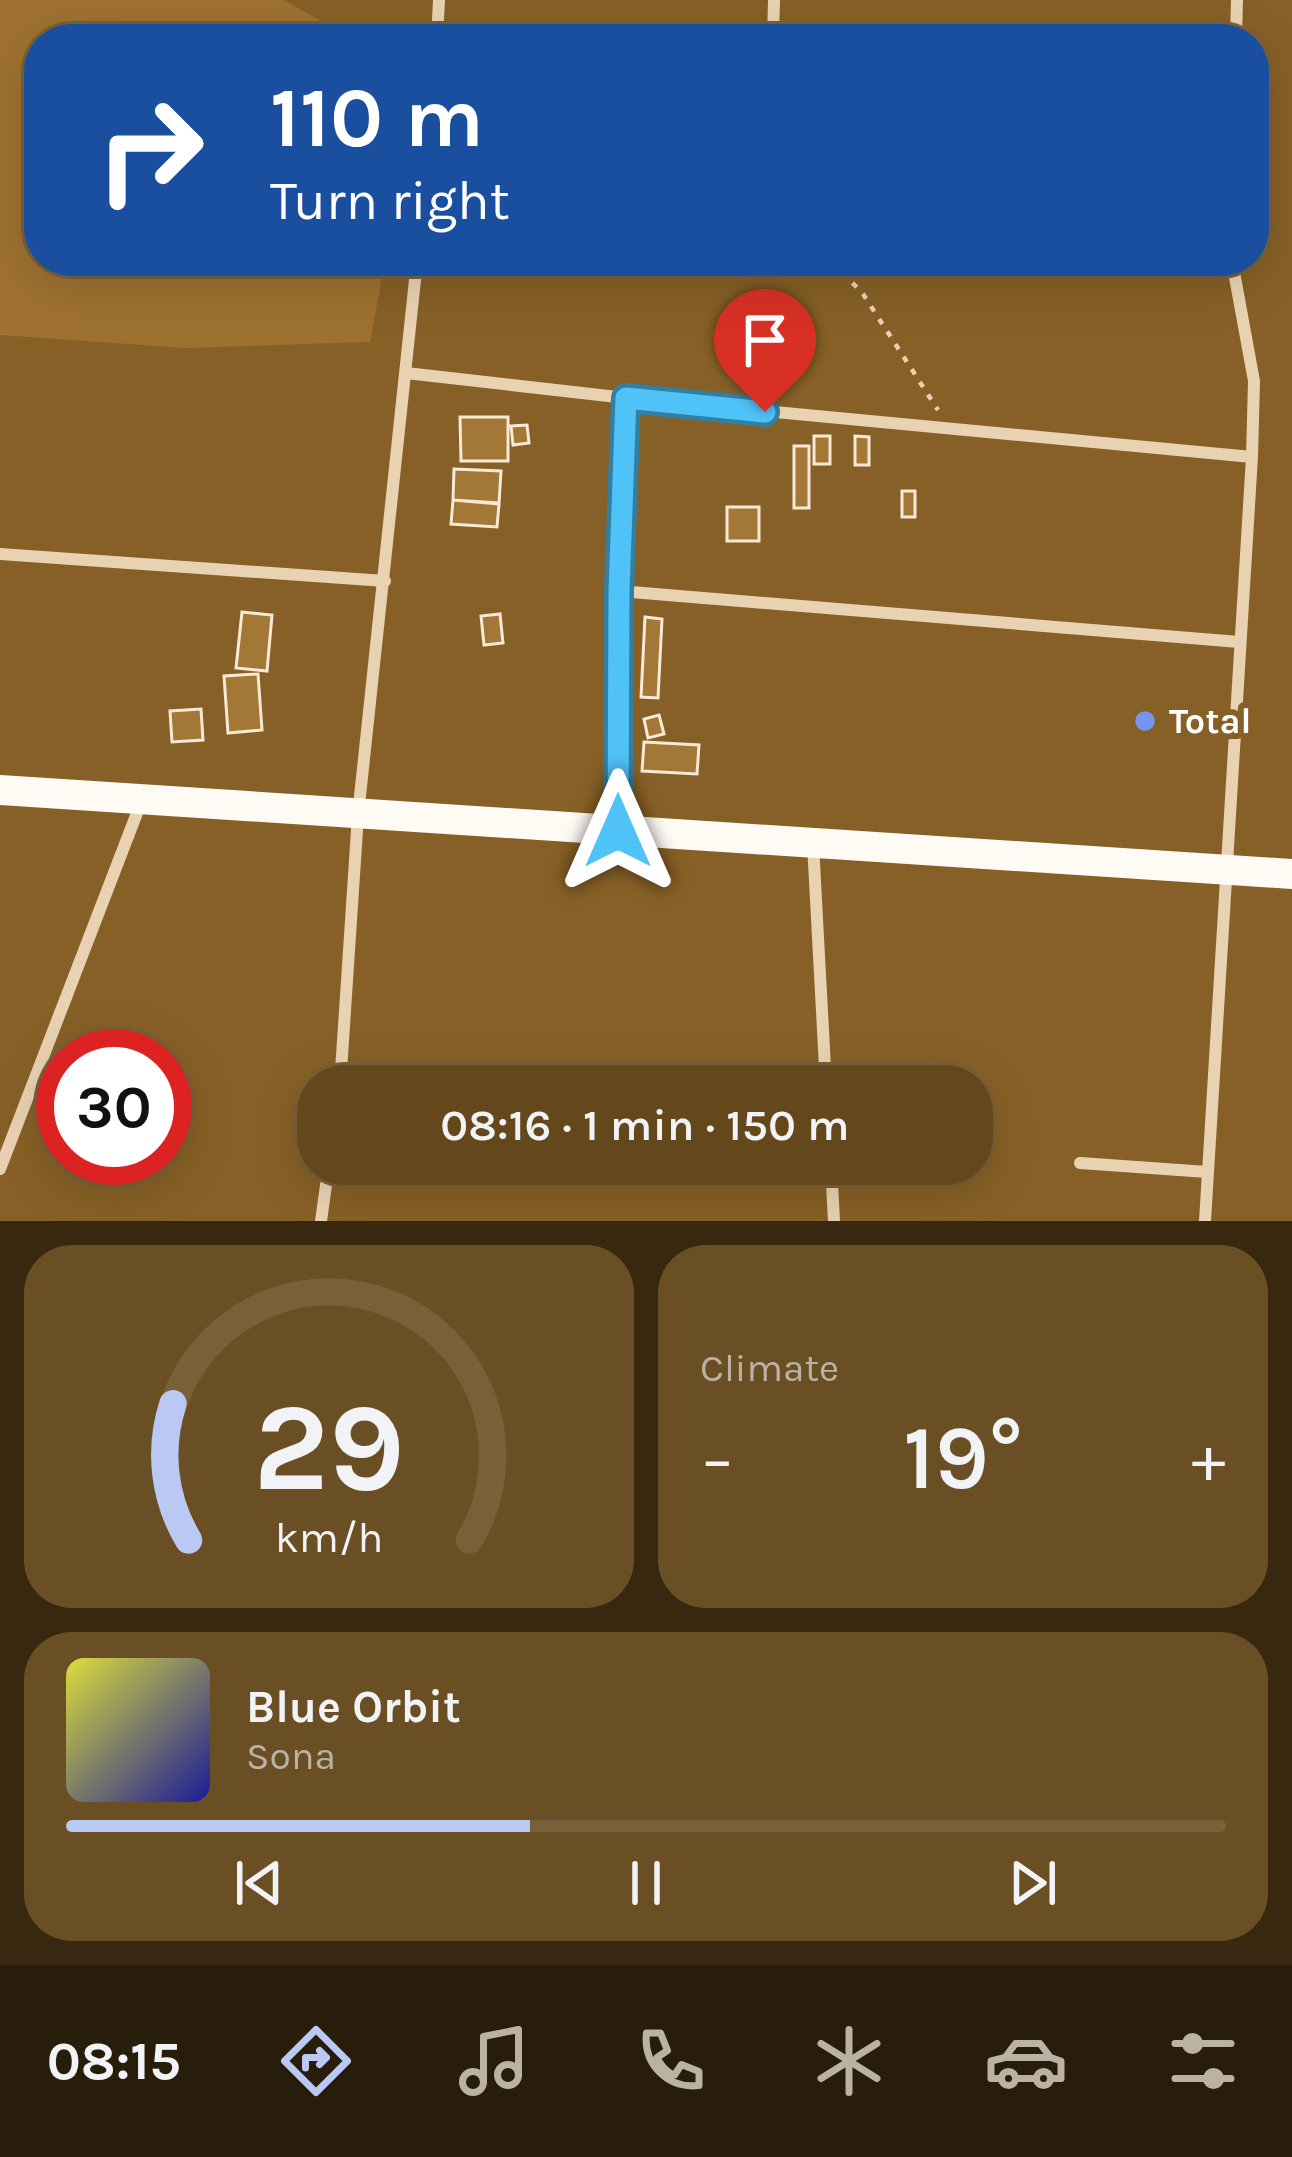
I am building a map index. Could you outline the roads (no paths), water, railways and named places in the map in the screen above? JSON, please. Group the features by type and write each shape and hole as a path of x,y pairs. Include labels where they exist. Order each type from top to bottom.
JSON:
{"main road":[{"path":"0,790 1292,874"}],"street":[{"path":"341,1065 358,815 416,276"},
{"path":"1205,1221 1252,457 1254,381 1235,276"},
{"path":"406,373 1252,457"},
{"path":"618,831 626,398"},
{"path":"0,554 385,581"},
{"path":"619,591 1240,642"},
{"path":"0,1168 7,1131 142,800"},
{"path":"813,844 825,1065"},
{"path":"1080,1163 1207,1172"},
{"path":"321,1221 326,1185"},
{"path":"832,1185 834,1221"}],"place":[{"name":"Total","path":"1145,721"}]}
